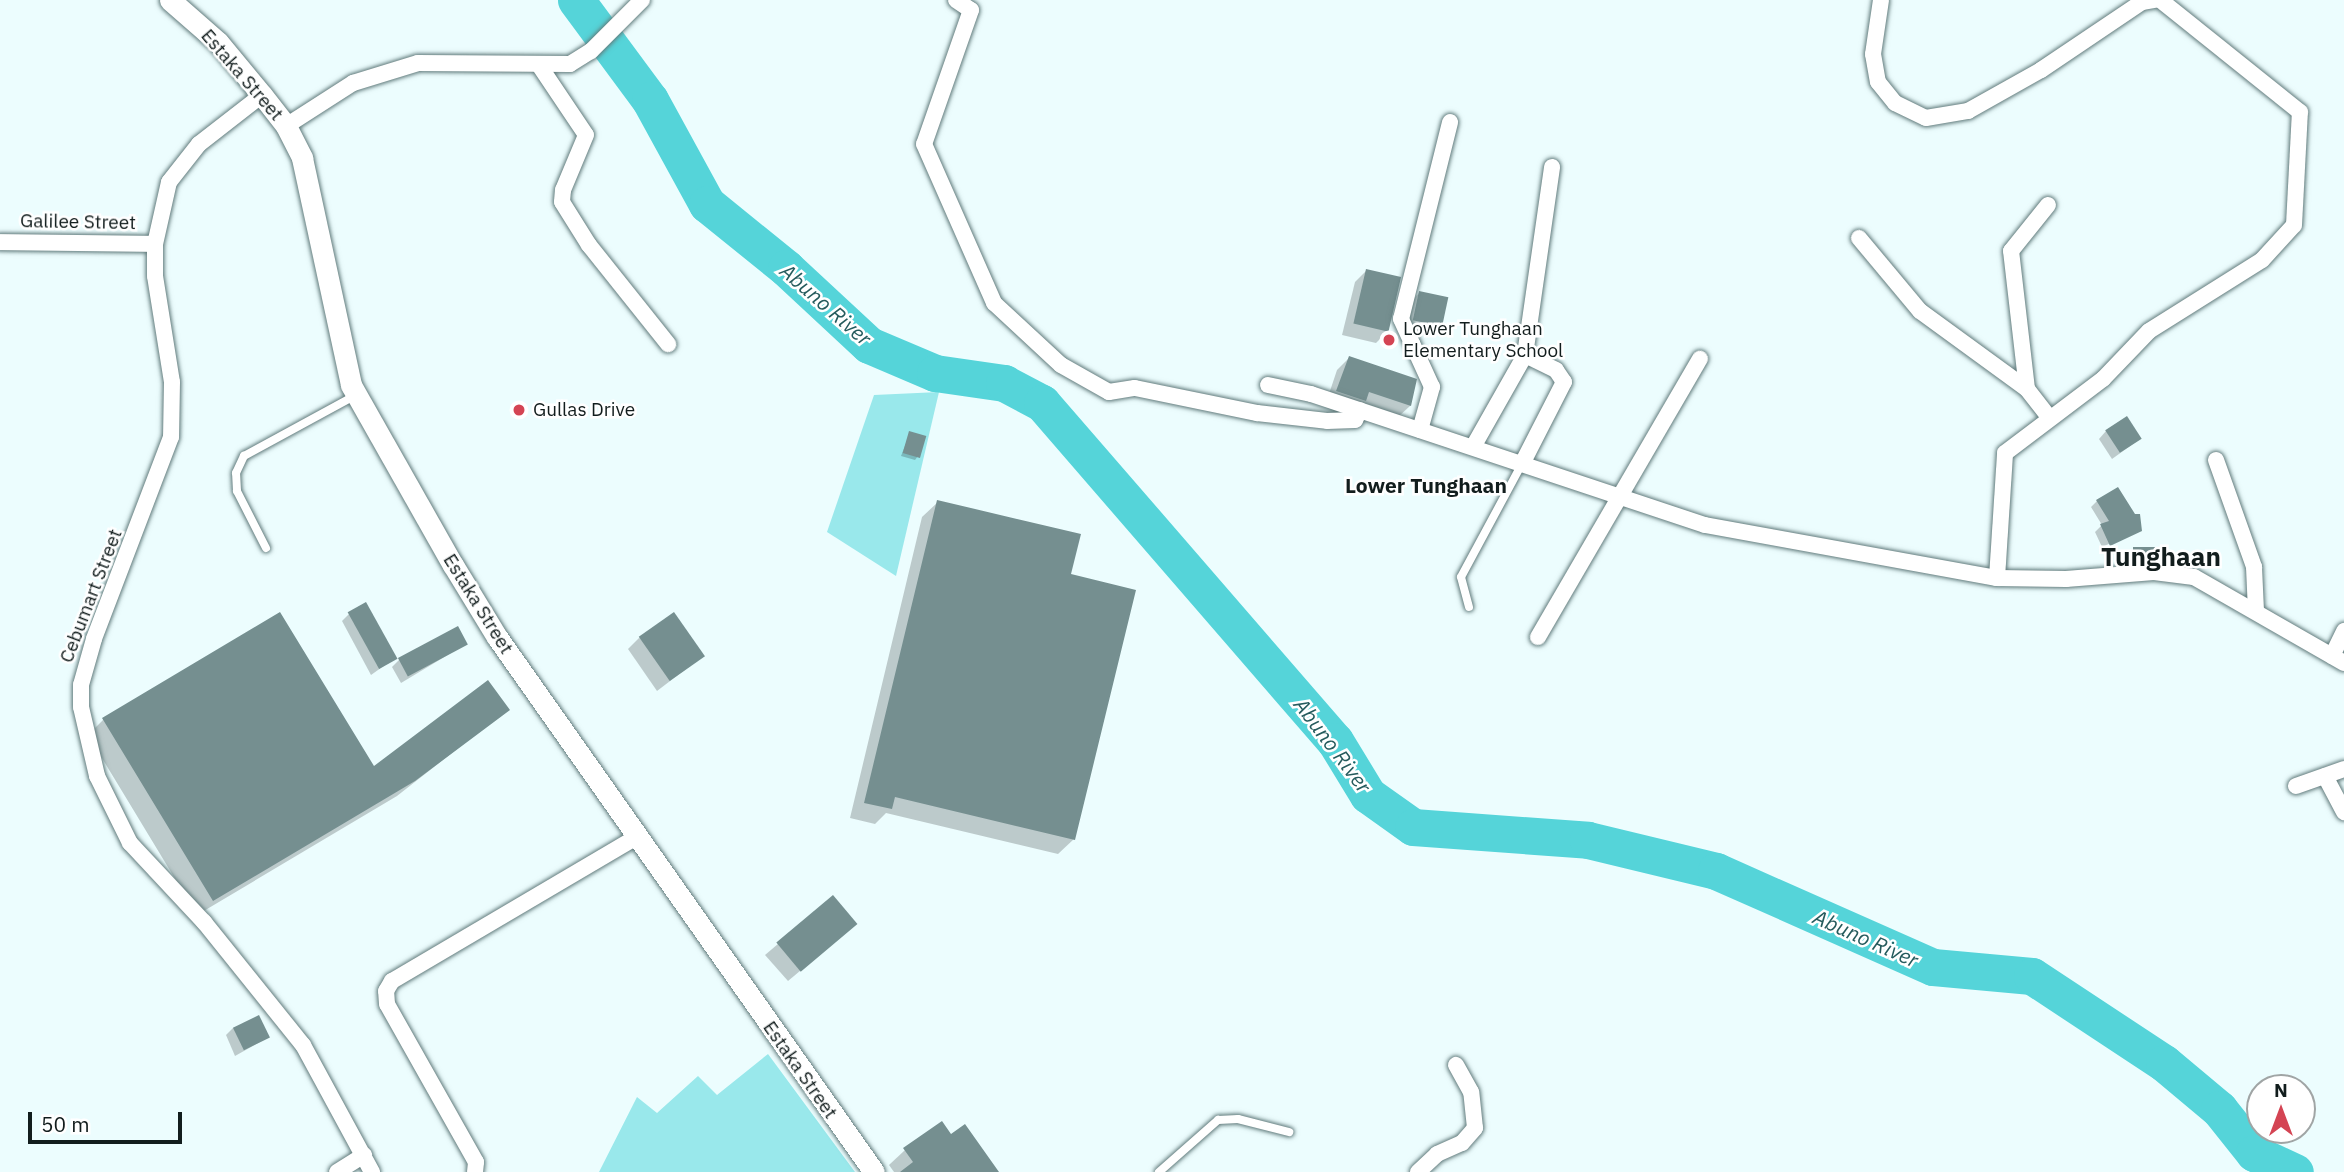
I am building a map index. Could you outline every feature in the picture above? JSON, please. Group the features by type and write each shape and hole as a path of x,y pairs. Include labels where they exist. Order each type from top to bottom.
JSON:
{"street":[{"path":"286,126 353,83 408,66 457,61 570,64 590,51 642,0"},
{"path":"956,0 971,10 923,144 994,303 1061,365 1085,382 1109,392 1135,388 1257,413 1327,421 1355,420 1360,410"},
{"path":"1881,0 1873,54 1878,82 1895,103 1926,118 1968,111 2041,70 2142,2 2158,0 2300,112 2294,225 2262,260 2149,331 2103,379 2049,417 2005,453 1997,578"},
{"name":"Estaka Street","path":"176,2 218,42 286,126 302,158 338,336 357,395 497,637 874,1172"},
{"path":"539,65 586,135 563,190 562,202 589,246 668,344"},
{"name":"Cebumart Street","path":"262,95 181,163 169,182 155,244 155,276 172,382 171,437 94,639 80,685 80,708 97,776 130,843 204,922 303,1045 372,1172"},
{"path":"1420,429 1432,387 1401,319 1450,122"},
{"path":"1474,447 1524,355 1552,167"},
{"path":"2027,388 2011,251 2048,205"},
{"path":"1859,238 1920,311 2027,388 2049,417"},
{"name":"Galilee Street","path":"0,242 155,244"},
{"path":"1523,462 1564,382 1556,370 1524,355"},
{"path":"1538,637 1700,359"},
{"path":"1268,386 1286,386 1523,462 1705,525 1997,578 2066,579 2154,572 2194,577 2338,660 2344,631"},
{"path":"2216,460 2254,568 2256,611"},
{"path":"2296,786 2344,769"},
{"path":"2325,776 2344,812"},
{"path":"475,1172 476,1162 387,1004 386,991 392,981 636,837"},
{"path":"1418,1172 1437,1154 1462,1143 1475,1128 1471,1092 1456,1065"},
{"path":"337,1172 364,1155"}],"lane":[{"path":"265,548 237,491 236,473 244,456 357,395"},
{"path":"1469,607 1461,577 1523,462"},
{"path":"1159,1172 1218,1120 1238,1119 1289,1132"}],"shaded area":[{"path":"939,392 896,576 827,532 874,395"},
{"path":"768,1054 855,1172 599,1172 637,1097 657,1113 698,1076 717,1095"}],"building":[{"path":"1366,269 1401,277 1388,332 1353,324"},
{"path":"1419,291 1448,297 1442,327 1413,320"},
{"path":"1349,356 1417,379 1411,406 1369,392 1366,401 1336,391"},
{"path":"2127,416 2142,439 2120,453 2105,430"},
{"path":"909,431 926,436 920,458 903,453"},
{"path":"2118,487 2135,514 2140,514 2142,531 2110,546 2100,524 2109,521 2096,500"},
{"path":"937,500 1081,534 1071,574 1136,590 1075,840 895,797 892,809 864,803"},
{"path":"2133,547 2155,547 2155,563 2133,563"},
{"path":"366,602 398,659 379,669 348,612"},
{"path":"280,612 374,766 488,680 510,710 415,781 213,901 102,718"},
{"path":"674,612 705,656 670,681 639,637"},
{"path":"458,626 468,645 408,676 398,658"},
{"path":"833,895 857,924 801,972 776,943"},
{"path":"259,1015 270,1037 244,1050 233,1028"},
{"path":"942,1121 951,1134 965,1124 999,1172 900,1172 913,1162 903,1148"}],"waterway":[{"name":"Abuno River","path":"576,0 650,100 707,204 786,268 869,345 935,373 1004,383 1042,403 1335,741 1368,795 1413,827 1588,840 1716,871 1933,967 2032,976 2164,1063 2219,1109 2254,1153 2295,1172"}],"place":[{"name":"Lower Tunghaan Elementary School","path":"1389,340"},
{"name":"Gullas Drive","path":"519,410"}],"district":[{"name":"Lower Tunghaan","path":"1426,485"},
{"name":"Tunghaan","path":"2161,557"}]}
